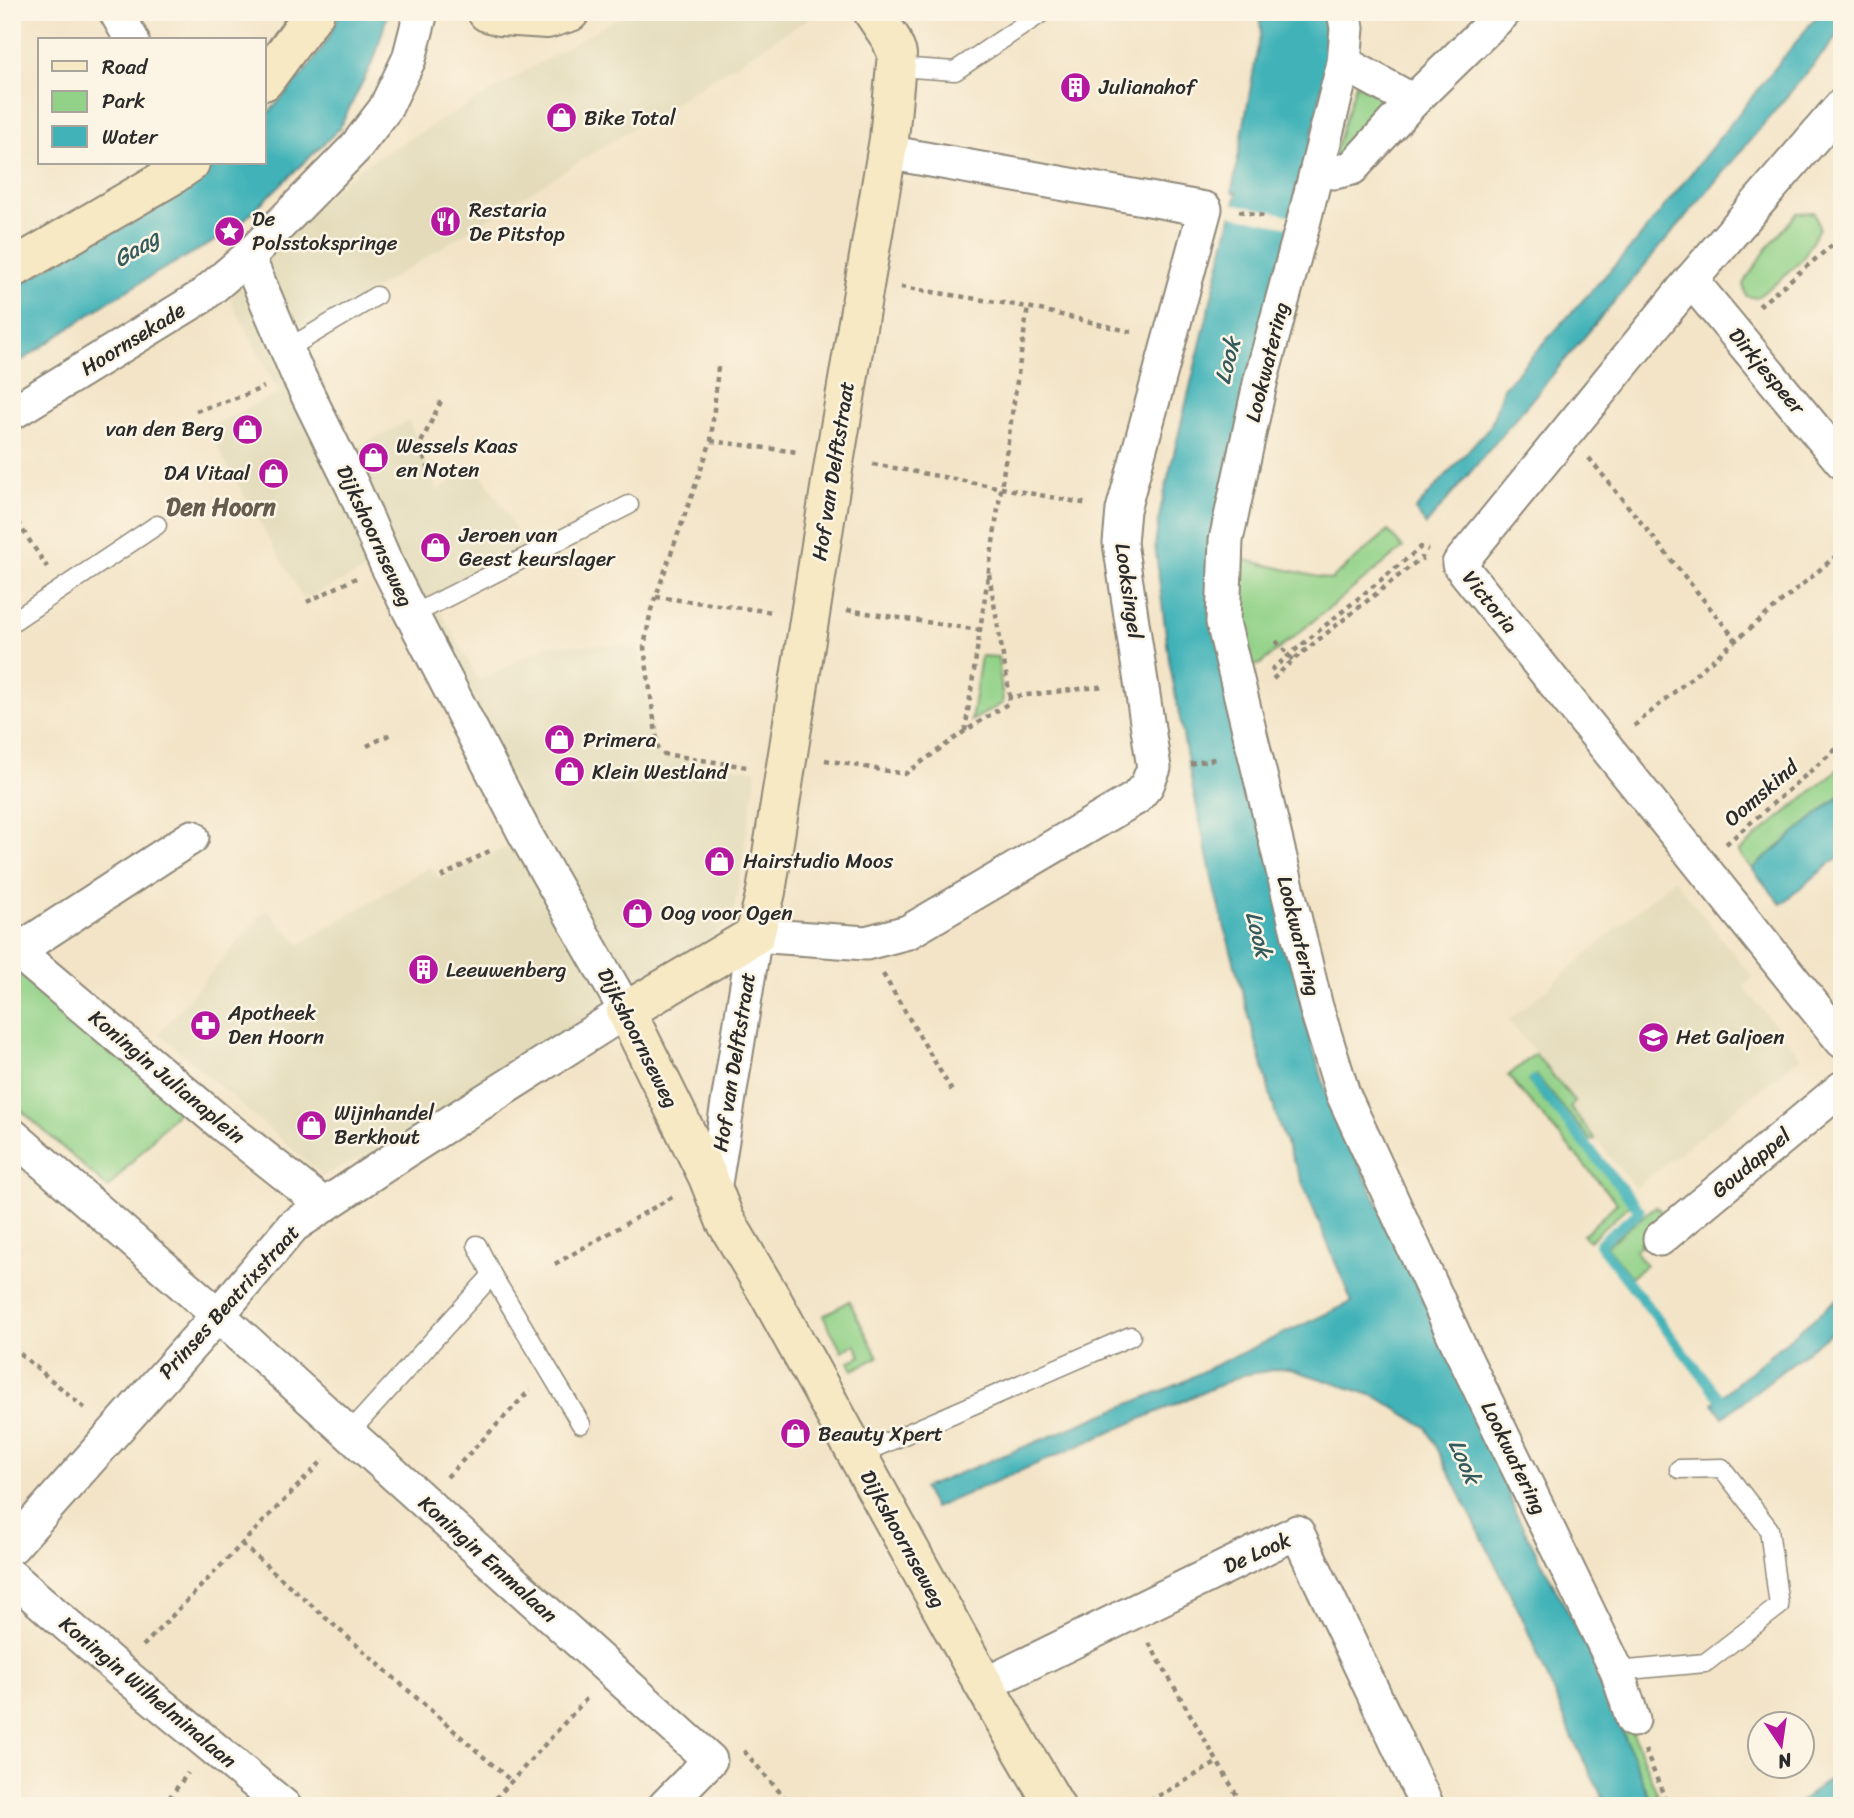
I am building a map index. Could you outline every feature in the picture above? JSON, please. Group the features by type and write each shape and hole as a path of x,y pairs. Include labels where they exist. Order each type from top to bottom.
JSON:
{"street":[{"path":"116,12 131,38"},
{"path":"266,78 315,12"},
{"name":"Hoornsekade","path":"12,413 201,297 248,257 355,148 385,109 409,59 421,12"},
{"path":"487,12 500,16 547,19 570,12"},
{"name":"Hof van Delftstraat","path":"697,1191 755,935 800,766 835,457 886,152 897,67 897,54 891,39 873,12"},
{"name":"Lookwatering","path":"1344,12 1347,28 1344,63 1261,379 1226,540 1223,622 1316,1007 1343,1094 1459,1346 1617,1671 1633,1720"},
{"path":"1317,170 1335,172 1352,169 1413,101 1504,12"},
{"path":"1344,63 1413,101"},
{"name":"Victoria","path":"1842,105 1691,280 1459,564 1842,1041"},
{"name":"Looksingel","path":"755,935 866,943 908,932 1136,798 1147,785 1154,768 1121,543 1123,510 1205,209 886,152"},
{"path":"12,269 189,164"},
{"name":"Dijkshoornseweg","path":"248,257 287,349 412,615 524,832 626,1012 697,1191 725,1220 984,1685 1055,1806"},
{"name":"Dirkjespeer","path":"1691,280 1842,462"},
{"path":"15,949 192,837"},
{"name":"Hof van Delftstraat","path":"626,1012 755,935"},
{"name":"Koningin Julianaplein","path":"15,949 223,1125 324,1205"},
{"name":"Prinses Beatrixstraat","path":"12,1547 218,1315 293,1226 626,1012"},
{"name":"Goudappel","path":"1660,1239 1842,1088"},
{"path":"12,1135 218,1315"},
{"name":"Koningin Emmalaan","path":"218,1315 710,1760"},
{"name":"De Look","path":"984,1685 1297,1532 1427,1806"},
{"name":"Koningin Wilhelminalaan","path":"12,1577 120,1671 284,1806"},
{"path":"665,1806 710,1760"}],"lane":[{"path":"897,67 955,71 1043,12"},
{"path":"287,349 376,296"},
{"path":"412,615 629,505"},
{"path":"12,622 157,525"},
{"path":"477,1245 492,1275 581,1424"},
{"path":"349,1433 492,1275"},
{"path":"858,1455 1131,1336"},
{"path":"1617,1671 1705,1663 1779,1606 1769,1529 1722,1468 1679,1469"}],"path":[{"path":"1228,209 1275,218"},
{"path":"1731,329 1842,237"},
{"path":"891,286 1028,307 1168,341"},
{"path":"965,730 1028,307"},
{"path":"718,367 711,441 652,610 644,647 658,748 664,754 905,774 965,730 1009,703 988,570"},
{"path":"196,411 246,395"},
{"path":"430,471 418,449 443,397"},
{"path":"1568,431 1736,640"},
{"path":"711,441 835,457 1123,510"},
{"path":"12,514 48,568"},
{"path":"1421,547 1459,564 1453,572 1421,558 1242,700 1288,655 1421,547"},
{"path":"1607,749 1842,551"},
{"path":"307,602 367,573"},
{"path":"1276,641 1293,660"},
{"path":"1010,697 1142,681"},
{"path":"367,746 393,733"},
{"name":"Oomskind","path":"1700,866 1842,744"},
{"path":"1185,765 1221,758"},
{"path":"441,877 498,847"},
{"path":"866,943 952,1091"},
{"path":"555,1264 697,1191"},
{"path":"12,1347 114,1433"},
{"path":"424,1501 549,1370"},
{"path":"120,1671 349,1433"},
{"path":"242,1544 511,1781"},
{"path":"1131,1613 1243,1806"},
{"path":"489,1806 612,1671"},
{"path":"1633,1720 1668,1806"},
{"path":"710,1760 739,1744 792,1806"},
{"path":"1141,1806 1218,1762"}],"shaded area":[{"path":"627,12 819,12 303,332 352,450 409,421 437,491 476,466 504,508 527,552 434,599 479,681 548,645 638,645 657,752 664,757 757,770 733,918 708,941 424,1127 323,1176 159,1033 266,909 300,944 430,866 439,879 538,833 394,557 304,599 251,508 207,428 279,393 224,287 358,169"},
{"name":"Het Galjoen","path":"1674,879 1753,978 1743,986 1801,1057 1635,1188 1570,1107 1575,1102 1508,1020"}],"green space":[{"path":"1356,83 1395,106 1353,154 1333,158"},
{"path":"1815,212 1819,228 1802,260 1756,298 1746,296 1743,284 1766,250 1797,213"},
{"path":"1388,531 1403,548 1259,665 1249,666 1241,659 1237,558 1331,580"},
{"path":"981,656 998,657 1003,703 971,721"},
{"path":"1842,766 1842,794 1752,869 1738,852"},
{"path":"12,964 186,1102 108,1188 12,1102"},
{"path":"1535,1054 1575,1102 1570,1107 1595,1139 1591,1141 1536,1075 1528,1081 1631,1204 1589,1241 1583,1235 1617,1203 1508,1076"},
{"path":"1656,1206 1669,1221 1635,1250 1646,1265 1631,1277 1606,1246"},
{"path":"849,1301 878,1357 853,1370 849,1362 861,1356 855,1344 842,1351 823,1316"},
{"path":"1630,1726 1662,1806 1653,1806 1621,1729"}],"water":[{"name":"Gaag","path":"340,12 388,12 375,57 339,129 231,232 108,302 12,367 12,289 192,181 216,164 266,164 266,116 317,55"},
{"name":"Look","path":"1259,12 1329,12 1333,36 1303,177 1222,520 1305,1021 1331,1108 1494,1452 1515,1512 1591,1655 1653,1806 1607,1806 1573,1739 1522,1617 1427,1428 1377,1397 1290,1369 1243,1375 934,1508 923,1488 1181,1383 1352,1302 1279,1126 1215,892 1169,660 1155,545 1161,507 1237,193 1232,192 1261,30"},
{"path":"1820,12 1842,12 1842,31 1426,525 1415,510 1491,425 1503,388 1636,242"},
{"path":"1842,794 1842,854 1781,904 1752,869"},
{"path":"1842,1295 1842,1324 1723,1417 1713,1403"},
{"path":"1842,1769 1842,1806 1795,1806"}],"pier":[{"path":"1231,203 1298,217 1295,228 1228,215"}],"waterway":[{"path":"1533,1080 1640,1211 1599,1244 1725,1405 1728,1402"}],"place":[{"name":"Julianahof","path":"1076,87"},
{"name":"Bike Total","path":"561,118"},
{"name":"Restaria De Pitstop","path":"446,222"},
{"name":"De Polsstokspringe","path":"229,231"},
{"name":"van den Berg","path":"247,429"},
{"name":"Wessels Kaas en Noten","path":"373,458"},
{"name":"DA Vitaal","path":"273,473"},
{"name":"Jeroen van Geest keurslager","path":"436,547"},
{"name":"Primera","path":"560,740"},
{"name":"Klein Westland","path":"569,772"},
{"name":"Hairstudio Moos","path":"720,861"},
{"name":"Oog voor Ogen","path":"638,913"},
{"name":"Leeuwenberg","path":"423,970"},
{"name":"Apotheek Den Hoorn","path":"205,1025"},
{"name":"Het Galjoen","path":"1653,1037"},
{"name":"Wijnhandel Berkhout","path":"311,1125"},
{"name":"Beauty Xpert","path":"795,1434"}],"district":[{"name":"Den Hoorn","path":"221,507"}]}
